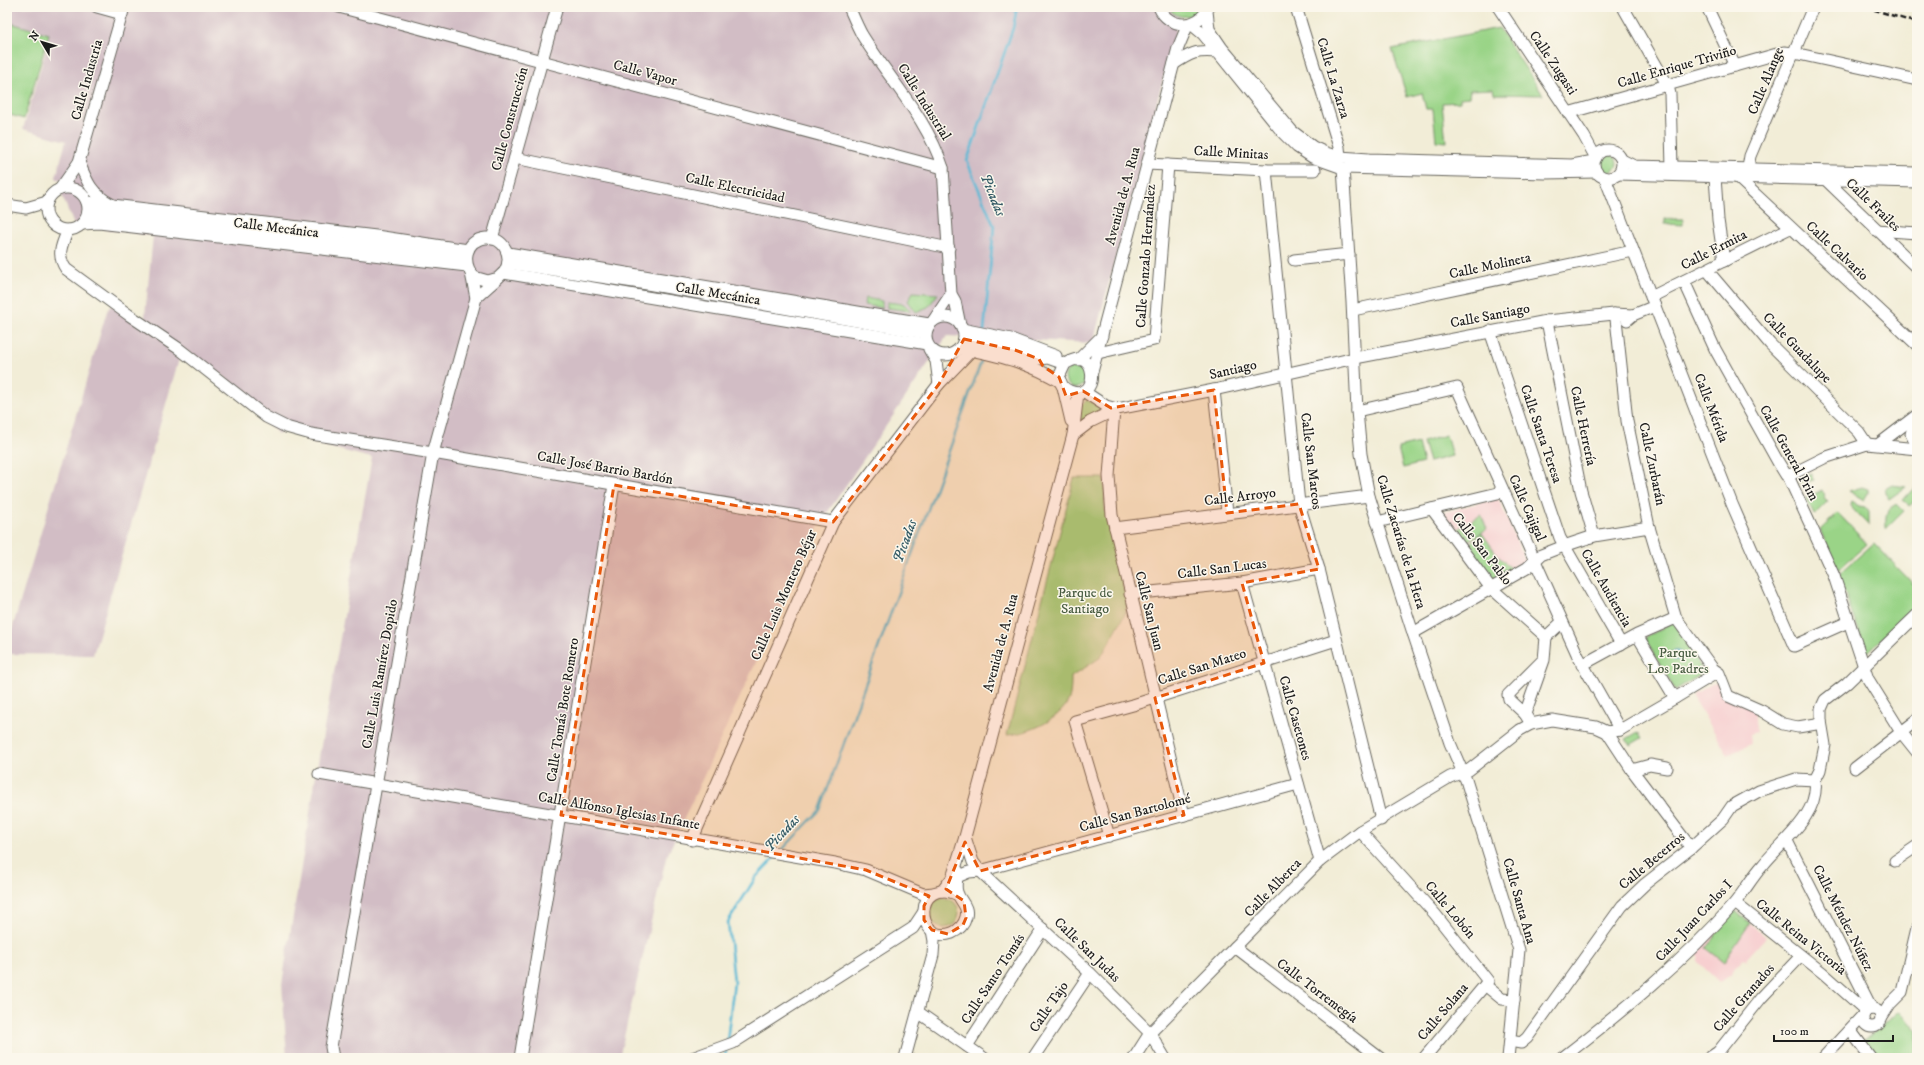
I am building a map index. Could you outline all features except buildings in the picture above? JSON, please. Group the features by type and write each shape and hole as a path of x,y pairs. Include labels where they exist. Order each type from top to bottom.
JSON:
{"street":[{"path":"97,7 123,10"},
{"name":"Calle Vapor","path":"339,7 943,168"},
{"name":"Calle Construcción","path":"492,239 557,7"},
{"name":"Calle Industrial","path":"849,7 861,34 905,96 937,148 943,168 951,294 955,301 960,339"},
{"name":"Avenida de A. Rua","path":"1159,7 1164,16 1170,21 1176,33 1178,48"},
{"name":"Calle La Zarza","path":"1296,7 1339,147 1341,163"},
{"name":"Calle Zugasti","path":"1498,7 1584,136 1598,167"},
{"path":"1623,7 1668,86 1670,94 1672,166"},
{"path":"1707,7 1735,66"},
{"name":"Calle Alange","path":"1796,54 1813,7"},
{"name":"Calle Alange","path":"1748,168 1750,156 1796,54 1820,7"},
{"path":"1170,21 1176,24 1190,24 1197,21 1208,9"},
{"path":"1208,9 1209,29 1222,48 1292,131 1313,147 1341,163"},
{"name":"Calle Industria","path":"60,189 79,162 123,10"},
{"path":"1190,24 1202,34 1283,133 1297,147 1312,157 1341,163 1572,165 1598,167 1614,177 1618,174 1917,182"},
{"name":"Avenida de A. Rua","path":"1092,375 1178,48 1190,24"},
{"path":"1174,64 1189,54 1198,51 1217,52"},
{"name":"Calle Enrique Triviño","path":"1568,112 1668,86 1784,52 1917,80"},
{"name":"Calle Zugasti","path":"1584,136 1605,150"},
{"path":"1598,167 1605,150 1617,153 1622,160 1634,166 1917,173"},
{"name":"Calle Electricidad","path":"515,158 948,248"},
{"path":"1618,174 1622,165 1622,160"},
{"name":"Calle Industria","path":"79,162 86,203"},
{"name":"Calle Mecánica","path":"79,162 88,184 94,193 114,206"},
{"name":"Calle Zacarías de la Hera","path":"1341,163 1349,254 1355,358 1356,411 1361,454 1369,496 1439,711 1462,773"},
{"name":"Calle Minitas","path":"1147,164 1266,170 1315,170"},
{"name":"Calle Gonzalo Hernández","path":"1098,352 1154,340 1168,165"},
{"name":"Calle Mérida","path":"1598,167 1653,301 1732,504 1794,646 1848,622"},
{"name":"Calle San Marcos","path":"1266,170 1299,504 1319,569 1381,820"},
{"path":"1714,177 1724,261"},
{"name":"Calle Calvario","path":"1737,177 1917,345"},
{"name":"Calle Frailes","path":"1825,179 1917,268"},
{"path":"48,218 47,202 50,196 60,189 73,189 86,203 468,262 480,280 503,267 501,243 492,239 479,240 468,262"},
{"path":"26,208 47,202"},
{"path":"7,205 26,208 48,218 55,226 68,230 82,224 86,203"},
{"name":"Calle Mecánica","path":"86,203 368,235 468,262"},
{"name":"Calle Mecánica","path":"82,224 99,223 468,262"},
{"name":"Calle Ermita","path":"1653,301 1684,281 1790,228"},
{"name":"Calle José Barrio Bardón","path":"68,230 61,246 60,255 61,262 66,269 178,348 266,417 286,427 311,434 433,453 833,522"},
{"path":"1876,230 1917,233"},
{"name":"Calle Molineta","path":"1352,310 1633,251"},
{"path":"1294,260 1349,254"},
{"name":"Calle Luis Ramírez Dopido","path":"468,262 476,298"},
{"name":"Calle Mecánica","path":"503,267 929,334"},
{"name":"Calle Mecánica","path":"503,267 929,334"},
{"name":"Calle Luis Ramírez Dopido","path":"333,1058 331,1047 433,453 476,298 503,267"},
{"name":"Calle Guadalupe","path":"1708,270 1770,344 1859,432 1867,444"},
{"name":"Calle General Prim","path":"1684,281 1715,349 1778,462 1788,476 1834,576 1868,679 1901,732 1917,752"},
{"path":"939,384 936,361 929,334 951,294"},
{"name":"Calle Santiago","path":"1617,327 1653,301"},
{"name":"Calle Santiago","path":"1355,358 1546,320 1614,314 1632,315"},
{"name":"Calle Zurbarán","path":"1614,314 1617,327 1627,421 1649,526 1676,618 1713,669 1719,672 1728,696 1762,711 1784,724 1798,727 1816,724 1821,721"},
{"path":"929,334 944,317 956,320 960,339"},
{"name":"Calle Herrería","path":"1546,320 1580,484 1594,536"},
{"name":"Calle Santa Teresa","path":"1490,331 1564,546"},
{"path":"929,334 941,355 960,339"},
{"path":"1061,382 1071,362 1102,336"},
{"path":"960,339 1015,350 1039,359 1048,358 1087,364 1108,402 1115,409"},
{"name":"Calle Luis Montero Béjar","path":"939,384 960,339"},
{"path":"981,344 1011,340 1071,362"},
{"path":"981,344 1024,363 1061,382"},
{"name":"Calle Luis Montero Béjar","path":"692,840 833,522 939,384 981,344"},
{"name":"Santiago","path":"1073,436 1090,422 1115,409 1214,390 1355,358"},
{"path":"1039,359 1043,366 1073,392 1080,392 1106,406 1115,409"},
{"path":"1080,392 1091,384 1092,375"},
{"name":"Avenida de A. Rua","path":"1061,382 1069,408 1073,436"},
{"name":"Calle Cajigal","path":"1356,411 1457,388 1502,492 1582,665 1620,730"},
{"path":"1214,390 1227,514"},
{"name":"Avenida de A. Rua","path":"938,892 952,878 965,837 1073,436 1080,392"},
{"name":"Calle San Juan","path":"1115,409 1109,476 1115,528 1184,815"},
{"path":"1879,444 1917,415"},
{"path":"1917,415 1911,434 1917,446"},
{"path":"1788,476 1824,458 1867,444 1917,449"},
{"name":"Calle Tomás Bote Romero","path":"520,1058 614,485"},
{"path":"1377,522 1502,492"},
{"name":"Calle Arroyo","path":"1115,528 1369,496"},
{"name":"Calle San Pablo","path":"1432,509 1490,588 1546,637"},
{"path":"1413,633 1527,568 1541,555 1594,536 1649,526"},
{"name":"Calle Audiencia","path":"1564,546 1621,644"},
{"name":"Calle San Lucas","path":"1130,594 1242,583 1319,569"},
{"name":"Calle Casetones","path":"1242,583 1320,861"},
{"path":"1864,666 1917,616"},
{"path":"1582,665 1637,636 1676,618"},
{"path":"1525,714 1544,660 1546,637 1562,622"},
{"path":"1637,636 1675,698"},
{"name":"Calle San Mateo","path":"1109,836 1076,721 1155,698 1336,640"},
{"path":"1544,660 1508,695 1509,699 1525,714 1531,724 1552,720 1596,727 1607,732 1632,770 1691,848"},
{"name":"Calle Juan Carlos I","path":"1562,1058 1626,1008 1672,967 1735,903 1762,865 1787,841 1809,808 1815,786 1814,780 1820,770 1825,746 1821,721 1821,709 1825,700 1847,683 1864,666"},
{"path":"1607,732 1620,730 1675,698 1710,677 1714,673 1713,669"},
{"path":"1596,727 1612,718"},
{"path":"1855,768 1917,720"},
{"name":"Calle Alberca","path":"1134,1058 1150,1033 1320,861 1360,831 1381,820 1450,777 1469,770 1520,730 1531,724"},
{"path":"1632,770 1650,765 1667,768"},
{"name":"Calle Santa Ana","path":"1462,773 1466,780 1520,950 1508,1058"},
{"name":"Calle Alfonso Iglesias Infante","path":"319,774 561,815 692,840 798,856 866,870 897,882 909,890 923,894 938,892"},
{"name":"Calle Becerros","path":"1510,1041 1521,1043 1527,1038 1622,906 1633,894 1691,848 1722,819 1732,806 1759,791 1796,779 1814,780"},
{"name":"Calle San Bartolomé","path":"980,871 1298,784"},
{"name":"Calle Lobón","path":"1360,831 1435,914 1488,981 1485,985 1502,999 1514,1000"},
{"name":"Calle San Judas","path":"965,837 973,862 980,871 1090,973 1150,1033 1165,1058"},
{"name":"Calle Méndez Núñez","path":"1787,841 1869,1011"},
{"path":"1895,861 1917,846"},
{"path":"959,858 973,862"},
{"name":"Avenida de A. Rua","path":"958,895 959,858"},
{"path":"958,877 969,872 980,871"},
{"name":"Calle Alfonso Iglesias Infante","path":"909,890 923,909"},
{"path":"692,1058 733,1043 913,928 923,909 938,892 950,891 958,895 964,901 966,918 956,931 948,934 939,934 930,928 924,920 923,909"},
{"name":"Calle Reina Victoria","path":"1735,903 1869,1011"},
{"path":"913,928 930,928"},
{"path":"905,1058 933,955 934,941 930,928"},
{"path":"1823,1058 1853,1035 1869,1026 1878,1024 1902,992 1914,950 1917,928"},
{"name":"Calle Santo Tomás","path":"967,1046 1043,929"},
{"path":"933,955 948,934"},
{"name":"Calle Torremegía","path":"1235,948 1380,1058"},
{"name":"Calle Granados","path":"1709,1058 1718,1052 1761,998 1801,956"},
{"name":"Calle Tajo","path":"1033,1058 1090,973"},
{"name":"Calle Solana","path":"1424,1058 1485,985"},
{"path":"1853,1035 1869,1011 1896,998"},
{"path":"1869,1011 1879,1012 1881,1018"},
{"path":"1869,1011 1864,1021 1869,1026"},
{"path":"918,1012 984,1058"},
{"path":"1853,1035 1859,1048 1868,1058"},
{"path":"1853,1035 1871,1058"}],"highlighted area":[{"path":"964,339 1015,350 1039,359 1043,366 1059,377 1066,396 1083,391 1111,408 1214,390 1227,513 1299,504 1319,569 1242,583 1264,663 1155,698 1184,815 980,871 965,842 946,889 964,901 966,918 963,925 948,934 932,930 924,920 924,906 929,896 866,870 561,815 614,485 833,522 939,384"}],"shaded area":[{"path":"7,7 1182,7 1093,343 947,336 819,525 666,858 619,1058 287,1058 282,984 319,757 372,458 312,443 289,422 278,434 225,377 184,350 179,359 93,655 7,654 7,646 107,311 111,305 144,325 153,236 74,225 59,188 73,181 57,179 56,177 66,141 23,129 46,50 7,38"},
{"path":"1498,498 1525,560 1529,561 1492,580 1439,510 1445,512"},
{"path":"1719,680 1755,711 1757,732 1750,734 1751,744 1728,755 1692,695"},
{"path":"1734,910 1766,937 1746,959 1748,961 1743,959 1732,972 1733,974 1719,982 1697,961 1699,957 1695,953"}],"green space":[{"path":"1168,7 1201,7 1189,16 1180,16 1171,11"},
{"path":"7,22 49,34 24,119 7,114"},
{"path":"1499,28 1543,95 1494,94 1493,89 1470,90 1469,97 1460,98 1460,102 1442,103 1446,142 1436,141 1433,109 1426,109 1422,93 1407,97 1392,49"},
{"path":"1604,154 1612,154 1617,159 1615,170 1612,172 1604,172 1599,167 1599,159"},
{"path":"1665,219 1683,219 1683,225 1665,224"},
{"path":"913,292 938,294 928,307 916,312 908,301"},
{"path":"865,298 882,301 882,308 864,305"},
{"path":"887,302 904,304 911,311 887,308"},
{"path":"1076,366 1084,369 1087,377 1084,385 1076,388 1068,385 1065,377 1068,369"},
{"path":"1087,400 1104,410 1080,425 1081,405"},
{"path":"1446,435 1452,456 1429,462 1423,442"},
{"path":"1418,443 1423,463 1403,468 1398,448"},
{"path":"1811,474 1814,480 1799,483 1798,480"},
{"name":"Parque de Santiago","path":"1074,478 1104,478 1105,509 1127,604 1125,614 1101,657 1071,677 1071,691 1065,707 1051,719 1033,729 1007,735"},
{"path":"1892,485 1906,487 1889,499 1885,493 1885,489"},
{"path":"1862,487 1868,489 1868,493 1864,500 1849,491"},
{"path":"1914,488 1917,489 1917,499 1909,506 1903,500"},
{"path":"1822,490 1825,499 1828,501 1814,515 1806,498"},
{"path":"1851,501 1859,506 1865,507 1869,512 1869,526 1850,506"},
{"path":"1897,504 1904,511 1886,529 1888,511"},
{"path":"1838,513 1867,544 1838,570 1820,530"},
{"path":"1481,515 1487,529 1466,542 1458,529"},
{"path":"1482,533 1499,557 1511,568 1493,579 1467,545"},
{"path":"1874,543 1917,588 1917,604 1867,653 1838,575"},
{"name":"Parque Los Padres","path":"1674,621 1704,673 1675,690 1645,638"},
{"path":"1638,732 1642,738 1630,745 1626,739"},
{"path":"944,898 950,899 958,907 958,919 950,927 944,928 938,927 930,919 929,913 930,907 938,899"},
{"path":"1734,910 1750,923 1724,962 1706,948"},
{"path":"1900,1011 1917,1032 1917,1058 1876,1058 1862,1042"}],"water":[{"path":"1674,650 1678,650 1680,651 1680,659 1674,660 1671,657 1671,653"}],"waterway":[{"name":"Picadas","path":"984,331 994,226 967,161 1013,28 1017,7"},
{"name":"Picadas","path":"781,851 820,810 981,362 982,355"},
{"name":"Picadas","path":"727,1042 734,982 728,922 756,877 776,856"},
{"name":"Picadas","path":"725,1058 726,1049"}],"railway":[{"path":"1865,7 1917,23"}]}
